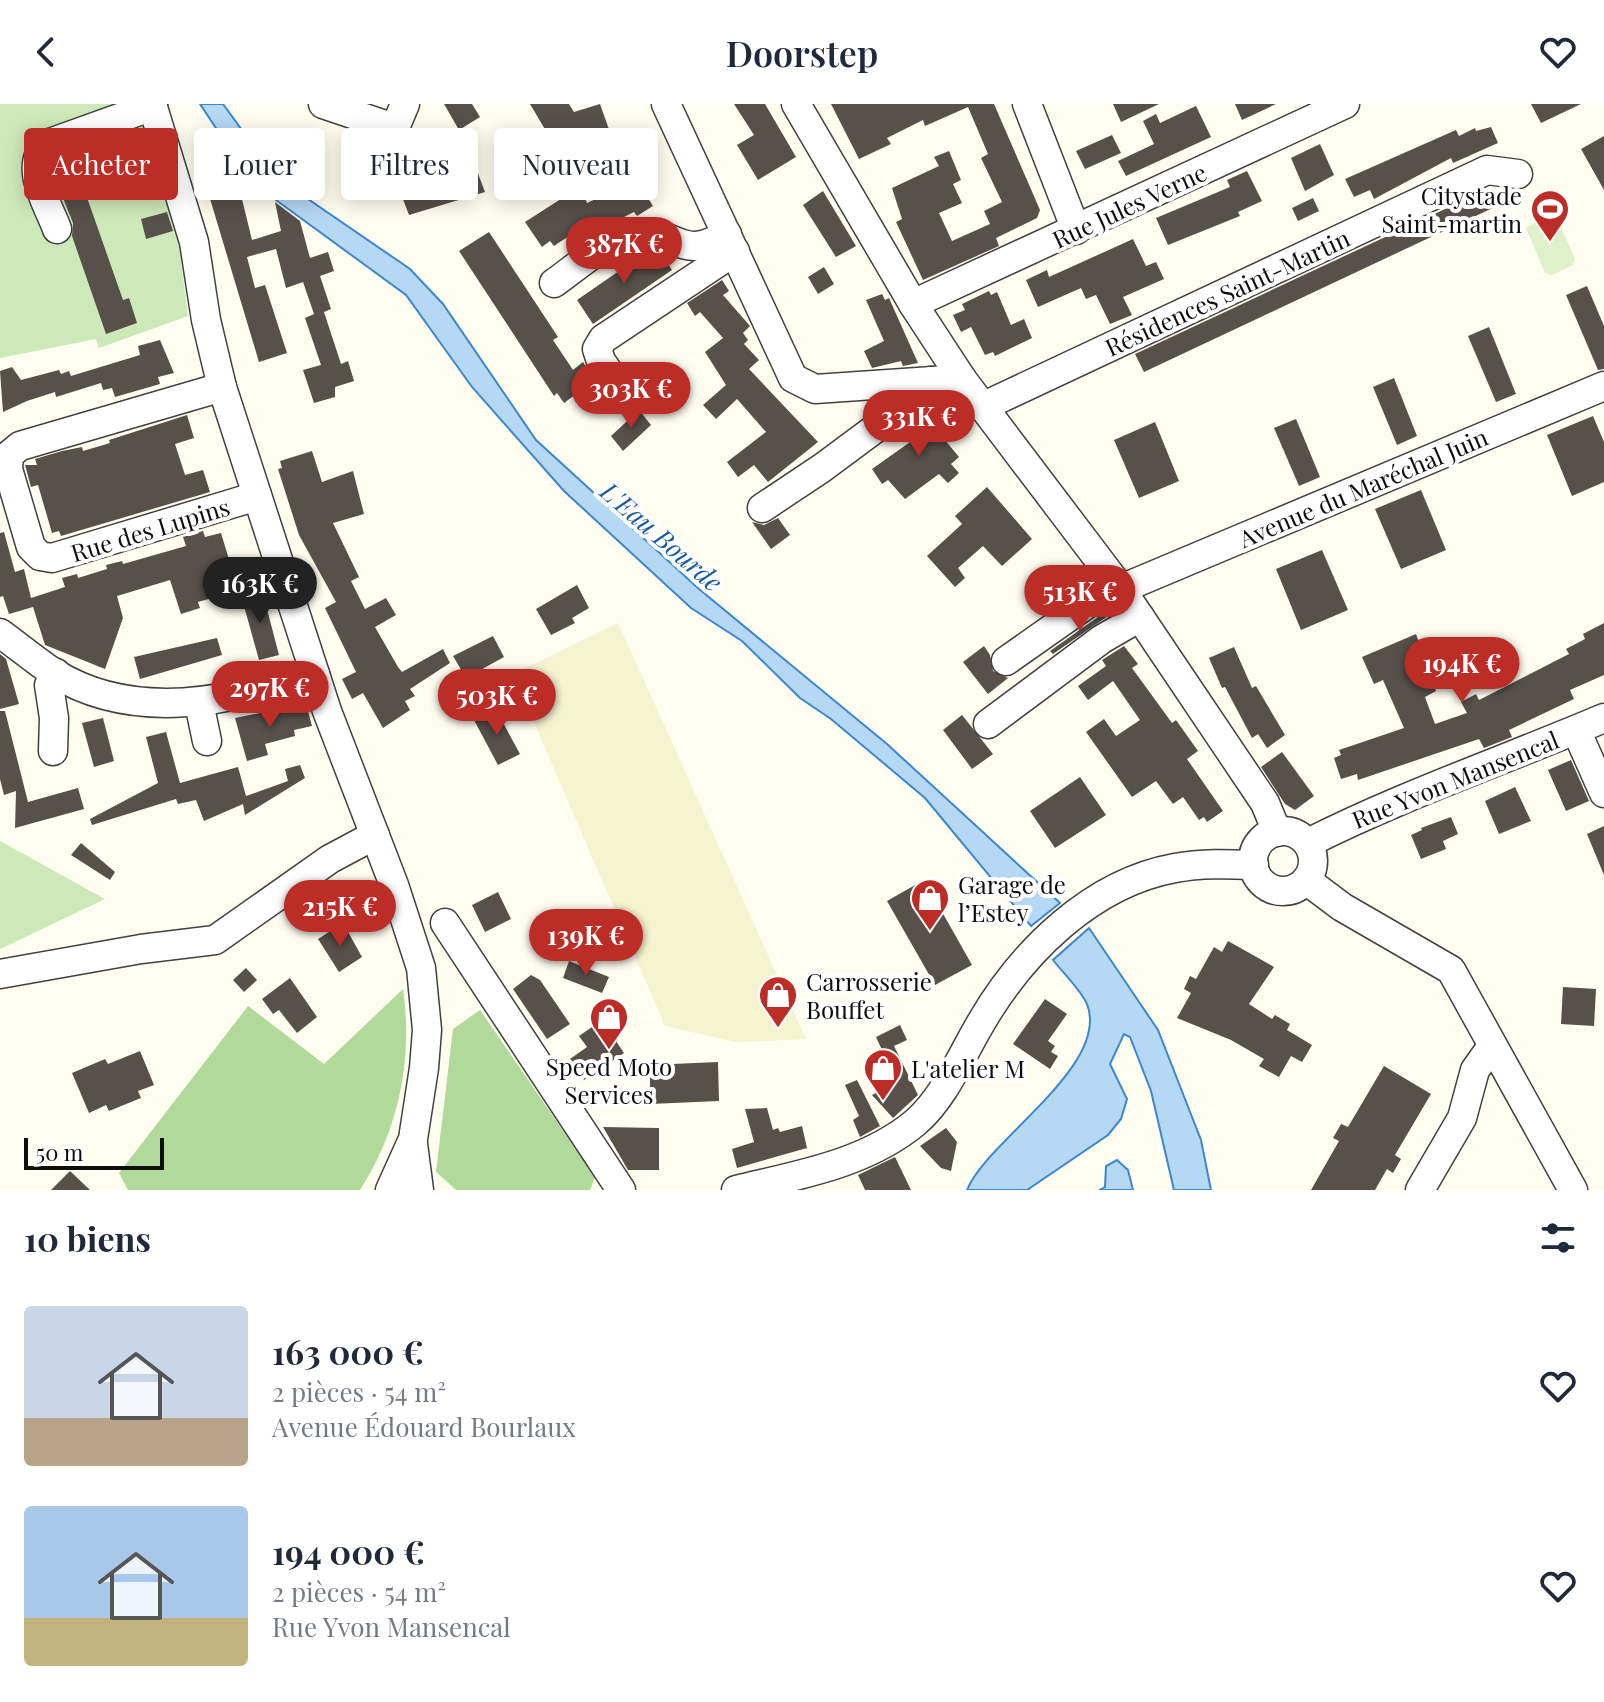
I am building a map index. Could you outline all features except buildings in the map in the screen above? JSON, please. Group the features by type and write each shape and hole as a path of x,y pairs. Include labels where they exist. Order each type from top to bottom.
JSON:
{"street":[{"path":"323,104 388,126 397,123 405,104"},
{"path":"666,104 793,378 801,385 815,389 962,379"},
{"path":"796,104 913,304 962,379 1119,586 1265,803 1277,832"},
{"path":"1027,104 1076,230"},
{"name":"Rue Jules Verne","path":"913,304 1345,104"},
{"path":"57,229 34,167 37,154 47,144 153,105 194,242 206,320 222,387 315,674 414,943 426,1005 424,1068 413,1139 390,1190"},
{"name":"Résidences Saint-Martin","path":"982,407 1487,170 1518,174"},
{"path":"554,283 630,235 661,236 693,249 731,242"},
{"path":"617,384 601,361 597,349 603,339 731,242"},
{"path":"762,508 903,408 931,381"},
{"name":"Avenue du Maréchal Juin","path":"1006,661 1119,586 1604,386"},
{"name":"Rue des Lupins","path":"222,387 20,446 9,455 8,469 31,547 40,556 52,558 257,496"},
{"path":"988,724 1102,639 1140,617"},
{"path":"0,633 56,673 78,684 129,699 199,703 263,691 315,674"},
{"path":"53,751 54,718 49,685 56,673"},
{"path":"199,703 207,741"},
{"name":"Rue Yvon Mansencal","path":"1308,843 1389,804 1604,718"},
{"path":"1576,730 1604,793"},
{"path":"1277,832 1294,833 1308,843 1313,862 1306,880 1299,887 1280,891 1262,882 1254,865 1257,848 1277,832"},
{"path":"0,974 141,949 215,940 330,859 375,835"},
{"path":"736,1190 813,1182 918,1120 931,1107 1001,989 1032,952 1086,908 1145,875 1176,867 1254,865"},
{"path":"1306,880 1342,907 1451,970 1573,1190"},
{"path":"445,923 621,1190"},
{"path":"1420,1190 1462,1118 1475,1070 1492,1046"},
{"path":"413,1139 419,1190"}],"green space":[{"path":"0,104 141,104 147,128 24,128 24,200 167,200 179,245 188,316 99,348 96,339 0,358"},
{"name":"Citystade Saint-martin","path":"1549,214 1556,216 1575,259 1573,265 1552,275 1545,273 1526,228"},
{"path":"618,623 806,1039 736,1042 665,1026 513,674"},
{"path":"0,841 105,899 0,949"},
{"path":"403,989 406,1042 400,1093 385,1143 360,1190 128,1190 119,1173 248,1006 324,1064"},
{"path":"480,1010 595,1177 590,1190 456,1190 436,1172 453,1029"}],"water":[{"path":"200,104 223,104 240,128 216,128"},
{"path":"276,200 310,200 410,269 443,304 536,440 699,589 887,744 1060,903 1031,926 925,798 831,719 800,698 742,641 691,608 564,491 472,387 406,295"},
{"path":"1089,928 1158,1030 1201,1140 1211,1190 1174,1190 1151,1091 1130,1037 1124,1034 1110,1064 1127,1099 1121,1119 1108,1135 1027,1190 967,1190 997,1149 1065,1077 1081,1052 1090,1028 1087,1004 1053,960"},
{"path":"1117,1160 1128,1170 1133,1190 1100,1190 1105,1187 1106,1166"}],"place":[{"name":"Citystade Saint-martin","path":"1550,243"},
{"name":"Garage de l’Estey","path":"930,932"},
{"name":"Carrosserie Bouffet","path":"778,1029"},
{"name":"Speed Moto Services","path":"609,1051"},
{"name":"L'atelier M","path":"883,1102"}],"water label":[{"name":"L'Eau Bourde","path":"662,536"}]}
